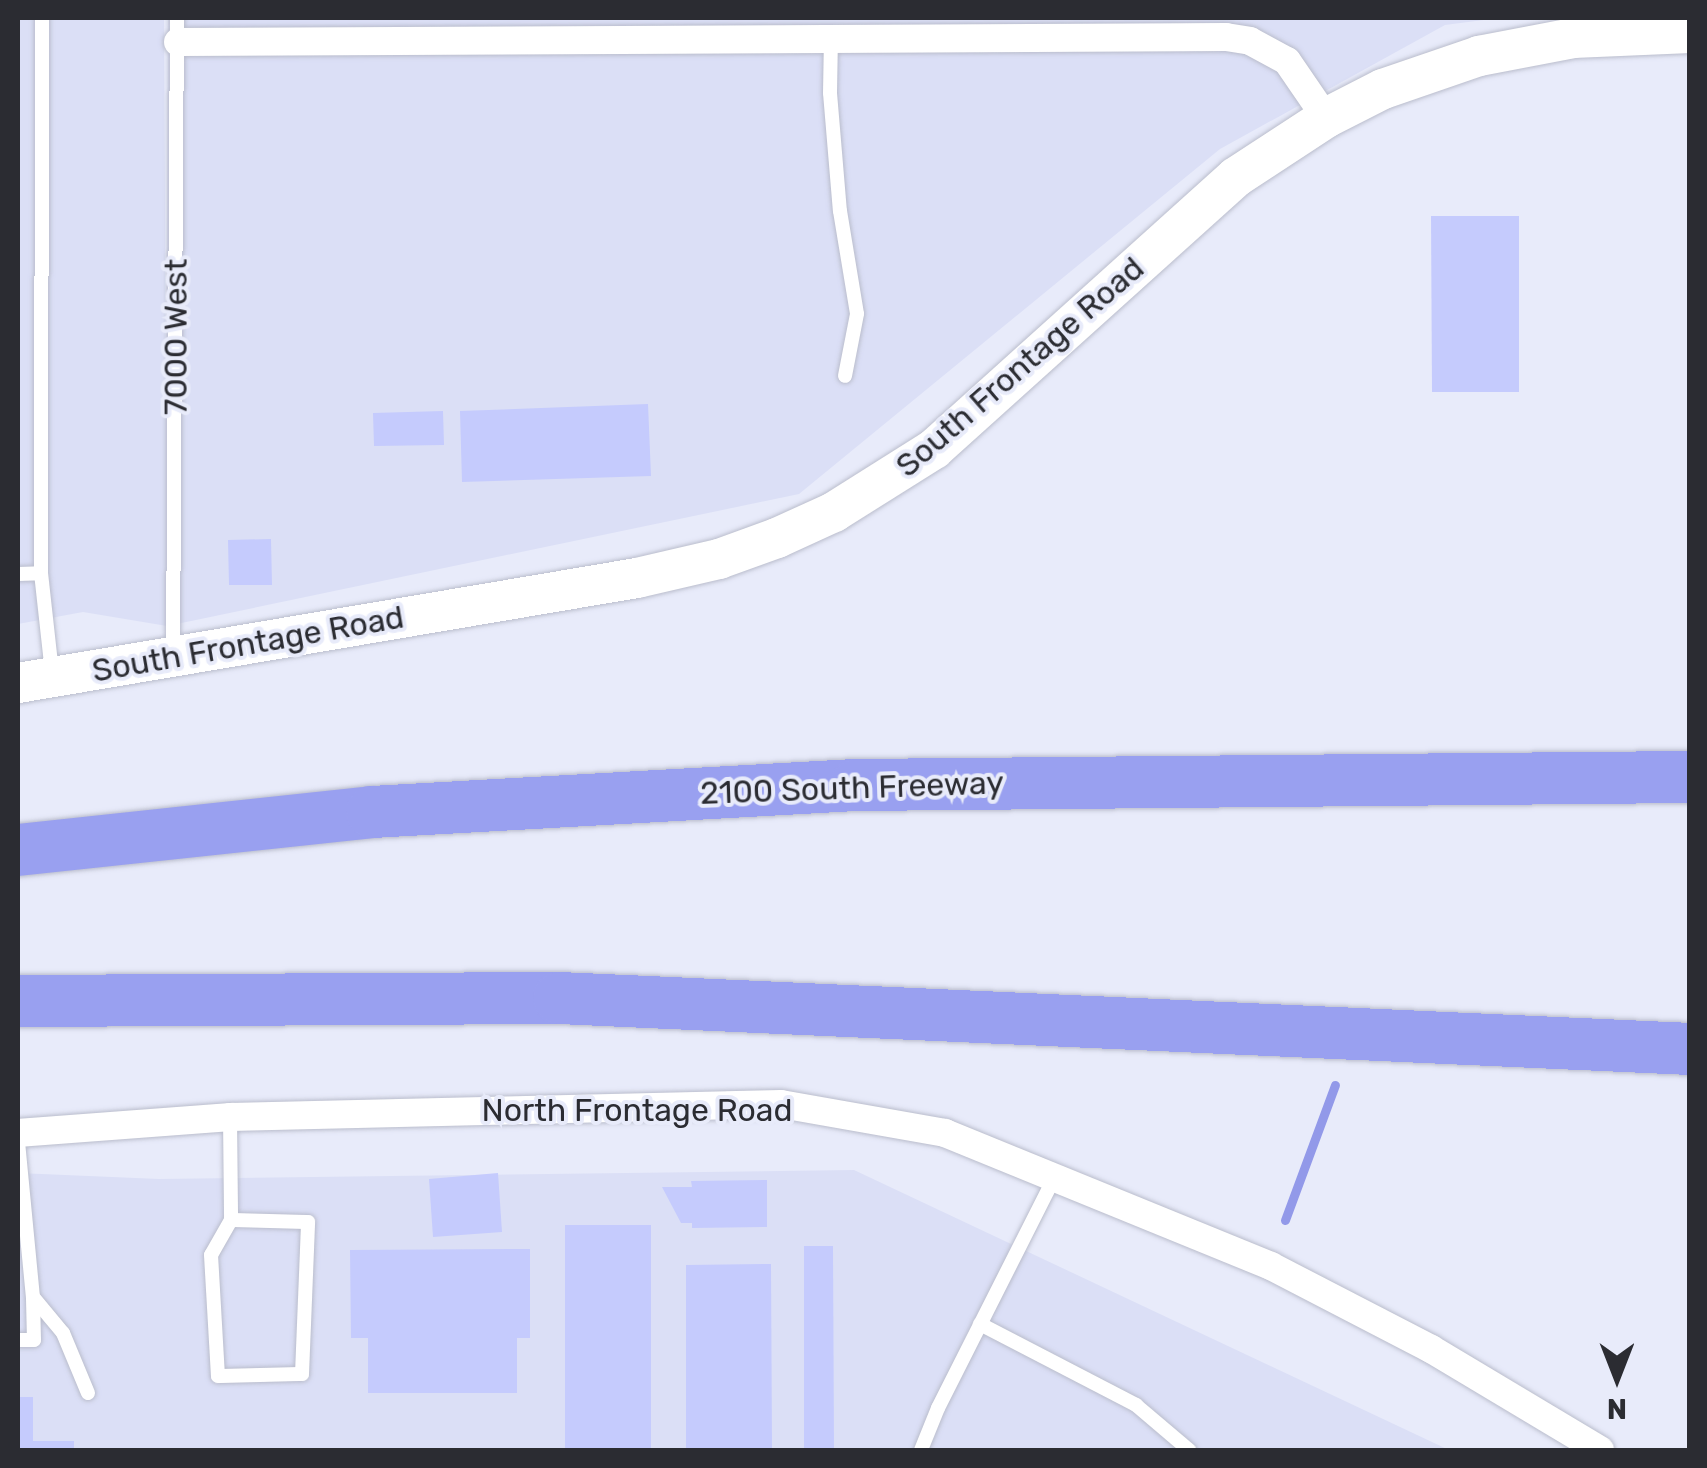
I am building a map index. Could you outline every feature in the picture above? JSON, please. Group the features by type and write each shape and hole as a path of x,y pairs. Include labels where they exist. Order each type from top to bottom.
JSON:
{"highway":[{"path":"1536,778 1690,756"},
{"name":"2100 South Freeway","path":"18,850 372,812 856,785 1690,777"},
{"path":"1536,778 1690,794"},
{"path":"18,1000 559,998 1690,1049"},
{"path":"1294,1032 1484,1011 1690,1012"},
{"path":"1294,1032 1384,1052 1475,1064 1690,1070"}],"street":[{"path":"178,30 1226,36 1250,41 1286,60 1326,118"},
{"name":"South Frontage Road","path":"35,680 637,578 718,559 834,512 934,450 1236,177 1326,118 1383,89 1479,56 1573,38 1690,33"},
{"name":"North Frontage Road","path":"18,1132 230,1117 781,1104 944,1133 1271,1266 1431,1349 1600,1450"}],"lane":[{"path":"35,680 41,574 42,18"},
{"name":"7000 West","path":"173,656 178,30"},
{"path":"831,36 830,93 840,210 857,314 845,376"},
{"path":"18,574 41,574"},
{"path":"230,1117 231,1220 211,1254 218,1376 302,1374 308,1222 231,1220"},
{"path":"18,1142 23,1257 33,1297 34,1340 18,1340"},
{"path":"921,1450 1054,1178"},
{"path":"33,1297 63,1333 88,1393"},
{"path":"980,1324 1136,1404 1189,1450"}],"shaded area":[{"path":"18,18 164,18 166,405 168,18 1499,18 1445,25 1220,149 799,494 167,626 83,612 18,624"},
{"path":"854,1170 1449,1450 18,1450 18,1173 159,1179"}],"building":[{"path":"1431,216 1519,216 1519,392 1432,392"},
{"path":"648,404 651,476 462,482 460,411"},
{"path":"443,411 444,445 374,446 373,413"},
{"path":"271,539 272,585 229,585 228,540"},
{"path":"498,1173 502,1232 433,1237 429,1179"},
{"path":"767,1180 767,1227 692,1228 692,1223 681,1223 662,1187 692,1187 691,1181"},
{"path":"565,1225 651,1225 651,1450 565,1450"},
{"path":"804,1246 833,1246 834,1450 804,1450"},
{"path":"530,1249 530,1338 517,1338 517,1393 368,1393 368,1338 351,1338 350,1250"},
{"path":"771,1264 772,1450 686,1450 686,1265"},
{"path":"18,1397 33,1397 33,1441 74,1441 74,1450 18,1450"}],"waterway":[{"path":"1285,1220 1335,1085"}]}
